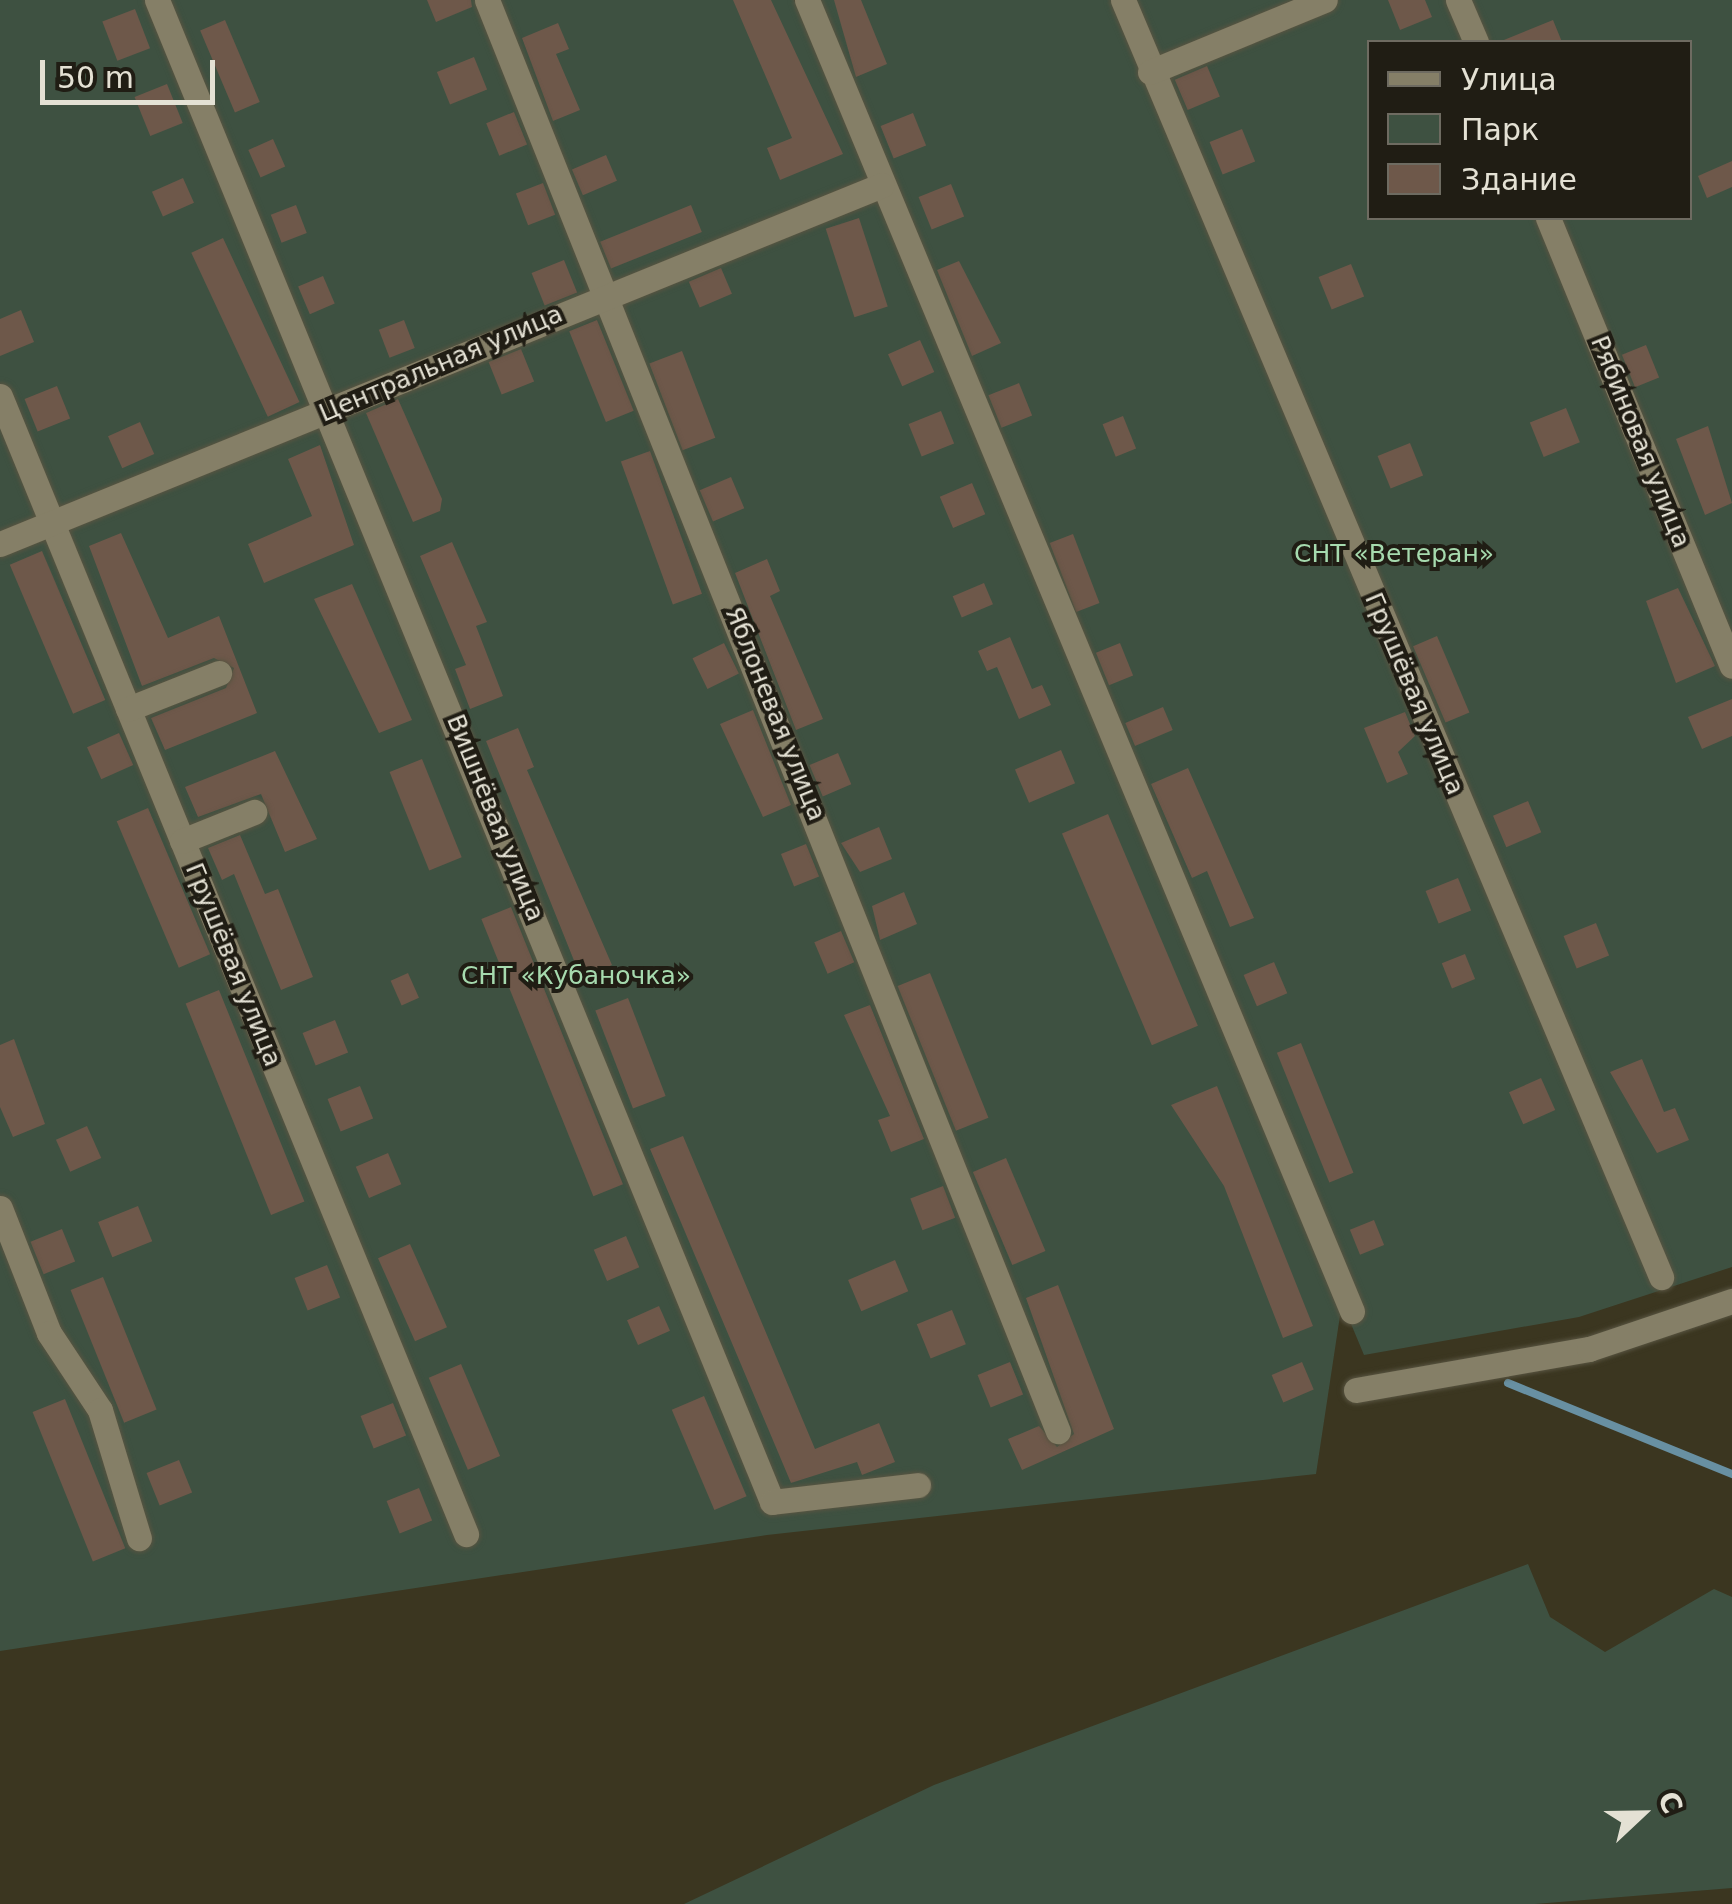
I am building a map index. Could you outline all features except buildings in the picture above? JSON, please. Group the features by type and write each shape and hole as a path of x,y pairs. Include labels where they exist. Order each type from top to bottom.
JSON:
{"street":[{"name":"Вишнёвая улица","path":"158,0 330,411 772,1502 918,1485"},
{"name":"Яблоневая улица","path":"487,0 609,294 1058,1431"},
{"path":"807,0 1352,1311"},
{"name":"Грушёвая улица","path":"1122,0 1660,1277"},
{"path":"1150,72 1325,0"},
{"path":"1458,0 1475,40"},
{"name":"Центральная улица","path":"0,544 882,185"},
{"name":"Рябиновая улица","path":"1549,220 1732,666"},
{"name":"Грушёвая улица","path":"0,396 466,1534"},
{"path":"128,710 218,673"},
{"path":"182,842 254,812"},
{"path":"0,1208 50,1333 100,1410 139,1538"},
{"path":"1356,1390 1589,1349 1732,1301"}],"green space":[{"name":"СНТ «Кубаночка»","path":"0,0 794,0 1341,1309 1316,1474 767,1535 0,1651"},
{"name":"СНТ «Ветеран»","path":"799,0 1732,0 1732,1267 1579,1317 1364,1355"},
{"path":"1528,1564 1550,1617 1605,1652 1714,1589 1732,1597 1732,1888 1535,1904 684,1904 934,1785"}],"waterway":[{"path":"1508,1383 1732,1474"}]}
